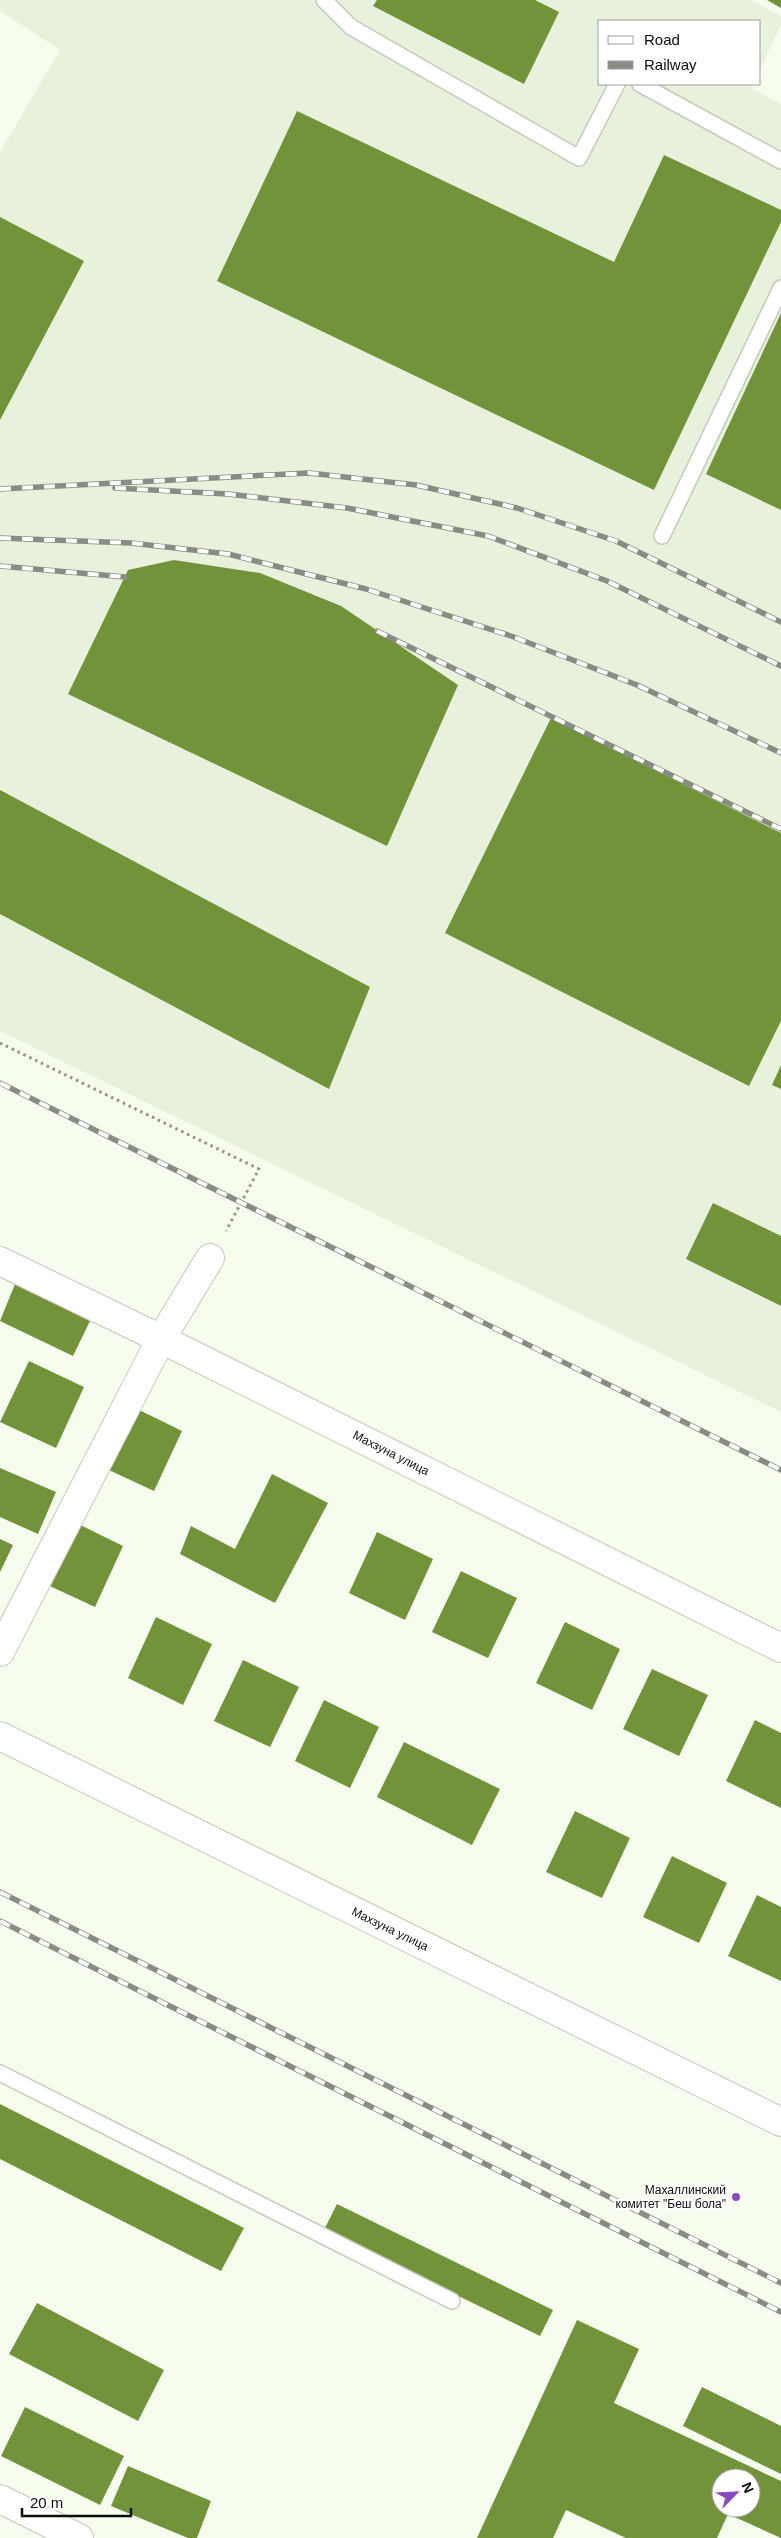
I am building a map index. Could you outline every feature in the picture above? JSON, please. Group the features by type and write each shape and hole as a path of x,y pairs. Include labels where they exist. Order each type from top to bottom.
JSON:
{"street":[{"path":"0,1652 161,1338 210,1258"},
{"name":"Махзуна улица","path":"0,1261 161,1338 781,1648"},
{"name":"Махзуна улица","path":"0,1736 781,2122"},
{"path":"0,2499 79,2538"}],"lane":[{"path":"324,0 351,26 579,158 616,85"},
{"path":"642,85 781,161"},
{"path":"662,536 781,288"},
{"path":"0,2073 452,2301"}],"path":[{"path":"0,1043 259,1169 210,1258"}],"shaded area":[{"path":"0,0 751,0 781,16 781,24 761,67 761,20 598,20 598,85 752,85 751,88 781,104 781,1412 0,1031 0,152 60,50 0,11"}],"building":[{"path":"377,0 535,0 559,12 524,84 373,6"},
{"path":"767,0 781,0 781,8"},
{"path":"297,111 614,262 664,155 781,210 781,222 654,490 217,281"},
{"path":"0,217 84,261 0,420"},
{"path":"781,313 781,510 706,474"},
{"path":"174,560 260,573 341,606 458,685 387,846 68,694 128,570"},
{"path":"551,718 781,833 781,1021 749,1086 445,933"},
{"path":"0,790 370,987 329,1089 0,914"},
{"path":"781,1065 781,1089 772,1085"},
{"path":"713,1203 781,1236 781,1306 686,1259"},
{"path":"15,1284 90,1321 73,1356 0,1321"},
{"path":"29,1361 84,1387 56,1448 0,1422"},
{"path":"127,1404 182,1431 154,1491 98,1465"},
{"path":"0,1468 56,1492 38,1534 0,1517"},
{"path":"272,1474 328,1503 275,1603 180,1554 191,1526 235,1549"},
{"path":"68,1519 123,1546 95,1607 39,1581"},
{"path":"377,1532 433,1559 405,1620 349,1593"},
{"path":"0,1539 13,1545 0,1572"},
{"path":"461,1571 517,1598 488,1658 432,1632"},
{"path":"156,1617 212,1644 183,1705 128,1678"},
{"path":"565,1622 620,1649 592,1710 536,1683"},
{"path":"243,1660 299,1687 270,1747 214,1721"},
{"path":"652,1669 708,1695 679,1756 623,1729"},
{"path":"324,1700 379,1727 350,1788 295,1761"},
{"path":"755,1720 781,1733 781,1808 726,1781"},
{"path":"404,1742 500,1789 472,1845 377,1797"},
{"path":"575,1811 630,1838 602,1898 546,1872"},
{"path":"672,1856 727,1883 699,1943 643,1917"},
{"path":"757,1895 781,1907 781,1981 728,1956"},
{"path":"0,2104 244,2228 221,2271 0,2159"},
{"path":"337,2204 553,2310 540,2336 324,2230"},
{"path":"37,2303 164,2370 138,2421 9,2354"},
{"path":"577,2320 639,2349 614,2403 753,2468 711,2468 711,2518 726,2518 717,2538 626,2538 566,2510 553,2538 477,2538"},
{"path":"702,2387 781,2426 781,2474 683,2426"},
{"path":"25,2407 124,2456 100,2505 1,2456"},
{"path":"128,2466 211,2501 197,2538 188,2538 111,2506"},
{"path":"761,2472 781,2481 781,2538 737,2518 761,2518"}],"railway":[{"path":"0,489 309,473 416,485 517,508 616,541 781,622"},
{"path":"115,488 228,494 347,508 488,536 607,581 781,666"},
{"path":"0,538 131,543 228,554 366,589 511,636 637,685 781,753"},
{"path":"0,566 125,577"},
{"path":"377,631 781,829"},
{"path":"0,1083 781,1470"},
{"path":"0,1892 781,2283"},
{"path":"0,1921 781,2312"}],"place":[{"name":"Махаллинский комитет \"Беш бола\"","path":"736,2197"}]}
